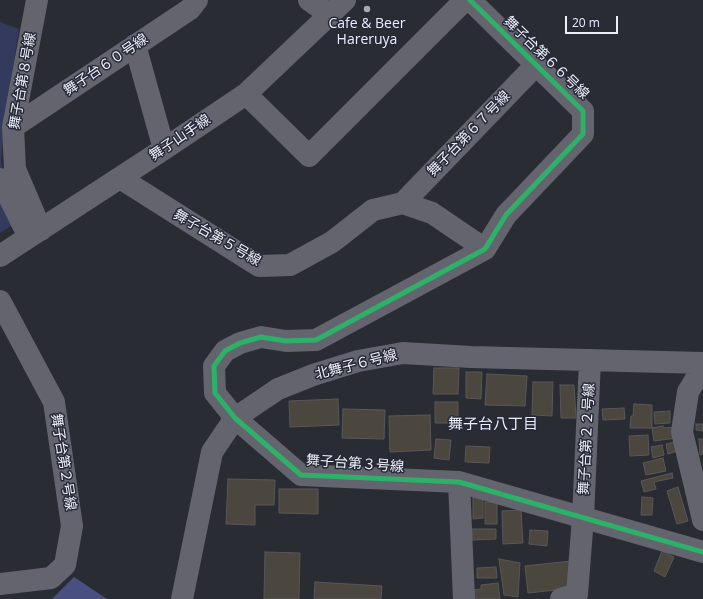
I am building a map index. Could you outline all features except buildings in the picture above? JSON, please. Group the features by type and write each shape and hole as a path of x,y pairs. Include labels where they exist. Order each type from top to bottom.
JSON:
{"street":[{"name":"舞子台第８号線","path":"35,234 15,170 14,127 38,0"},
{"name":"舞子台６０号線","path":"14,127 190,9 197,0"},
{"path":"309,0 337,8"},
{"path":"246,94 309,156 465,0"},
{"name":"舞子台第６６号線","path":"470,0 583,111 583,134 506,215 485,249"},
{"name":"舞子山手線","path":"0,256 164,150 246,94 337,8"},
{"path":"135,45 164,150"},
{"name":"舞子台第６７号線","path":"403,203 536,65"},
{"name":"舞子台第５号線","path":"120,178 259,266 290,266 332,242 373,210 403,203"},
{"path":"0,179 35,234"},
{"path":"403,203 432,213 485,249"},
{"name":"舞子台第３号線","path":"485,249 316,340 286,341 261,337 240,343 225,351 214,366 215,393 235,418 301,475 459,482 703,552"},
{"name":"舞子台第２号線","path":"0,301 54,402 72,526 65,565 51,578 0,584"},
{"name":"北舞子６号線","path":"182,599 212,452 235,418 278,389 313,375 358,361 403,353 471,357 703,363"},
{"name":"舞子台第２２号線","path":"561,599 577,594 583,518 590,360"},
{"path":"703,367 688,392 682,432 696,462 703,520"},
{"path":"459,482 464,599"}],"shaded area":[{"path":"0,22 19,29 5,118 1,161 14,224 0,233"},
{"path":"74,577 107,599 52,599"}],"cycle path":[{"path":"470,0 583,111 583,134 506,215 485,249 316,340 286,341 261,337 240,343 225,351 214,366 215,393 235,418 301,475 459,482 703,552"}],"place":[{"name":"Cafe & Beer Hareruya","path":"367,9"}],"district":[{"name":"舞子台八丁目","path":"493,425"}]}
